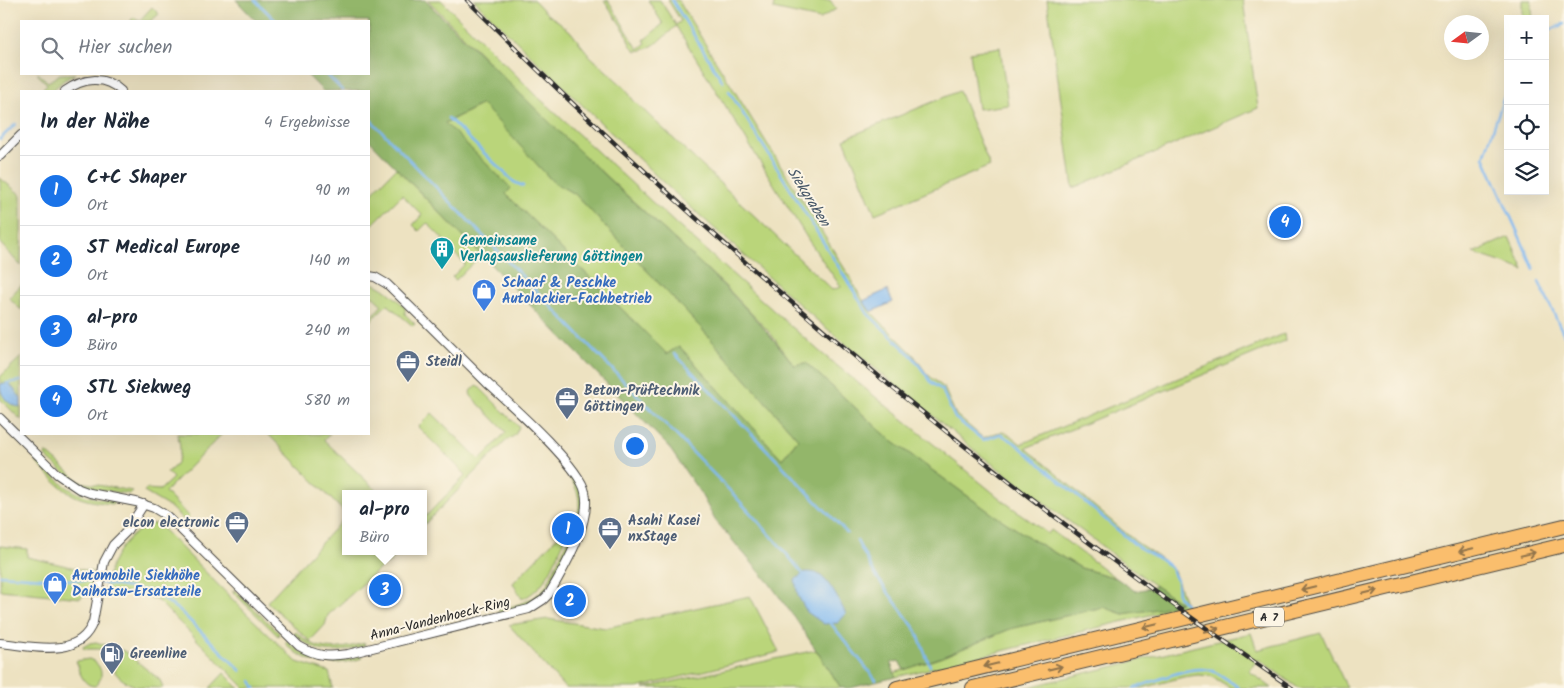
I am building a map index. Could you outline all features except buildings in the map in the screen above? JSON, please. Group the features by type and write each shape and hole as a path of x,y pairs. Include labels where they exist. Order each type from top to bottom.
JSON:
{"highway":[{"name":"A 7","path":"896,688 1564,526"},
{"name":"A 7","path":"973,688 1564,545"}],"street":[{"path":"66,90 74,84 96,79 115,86 120,90"},
{"path":"0,156 20,136"},
{"name":"Anna-Vandenhoeck-Ring","path":"0,418 58,474 78,489 144,504 166,516 299,646 320,656 332,657 348,654 529,609 549,594 583,527 587,505 582,482 572,468 534,428 387,284 375,276 370,276"},
{"path":"0,642 58,648 76,643 86,636 93,624 101,573 108,553 126,532 144,504"}],"green space":[{"path":"236,0 425,0 593,165 732,294 794,365 806,363 892,441 991,513 1041,545 1081,568 1116,578 1135,591 1155,587 1154,585 1181,603 1158,609 1123,614 1103,607 1010,629 942,657 904,670 899,661 891,663 896,677 850,688 841,688 770,584 715,520 701,494 668,446 370,141 370,90 322,90 307,75 370,75 370,20 255,20","holes":["482,104 554,183 575,194 701,328 798,439 782,459 679,346 667,354 506,194 511,188 445,123"]},
{"path":"428,0 441,0 539,98 676,224 819,351 1002,500 1048,534 1051,530 1116,578 1081,568 991,513 892,441 806,363 794,365 771,334 727,288 541,116"},
{"path":"474,0 534,0 548,15 570,31 590,56 626,89 633,100 832,290 841,287 809,241 676,26 653,45 636,51 630,45 626,33 604,0 608,0 638,49 646,43 644,40 663,24 648,0 660,0 676,25 681,21 668,0 678,0 869,310 913,354 927,374 944,388 956,415 983,438 1004,432 1021,444 1284,334 1285,341 1026,448 1136,542 1163,560 1174,571 1186,606 896,677 894,673 942,657 1010,629 1103,607 1123,614 1180,602 1154,585 979,454 819,322 667,186"},
{"path":"775,0 830,0 836,9 820,19 773,9"},
{"path":"1047,0 1243,0 1258,108 1073,188"},
{"path":"1522,0 1531,0 1533,15 1522,15"},
{"path":"152,7 159,14 152,20 140,20"},
{"path":"1000,47 1008,105 978,109 970,52"},
{"path":"38,75 48,82 58,75 73,75 53,90 43,88 47,84"},
{"path":"959,91 990,166 875,214 844,139"},
{"path":"483,104 554,183 575,194 701,328 798,439 782,459 679,346 667,354 506,194 510,188 445,123"},
{"path":"396,168 481,255 456,280 452,277 465,264 427,223 419,231 413,225 422,215 402,195 370,227 370,195"},
{"path":"0,178 20,194 20,265 0,243"},
{"path":"1509,237 1524,270 1473,253"},
{"path":"370,282 384,289 405,307 405,314 415,324 413,326 387,304 370,322 370,319 382,305 370,294"},
{"path":"20,286 20,309 9,298"},
{"path":"20,358 20,419 0,399 0,377"},
{"path":"477,385 519,427 515,435 506,441 427,522 427,515 466,475 418,427 432,413 480,460 506,432 471,396 470,392"},
{"path":"177,435 221,435 165,492 189,517 185,521 171,508 144,492 146,489 160,490 173,478 167,472 176,465 180,455"},
{"path":"269,435 329,435 324,440 376,490 342,490 342,510"},
{"path":"46,452 80,482 132,491 130,494 87,488 77,484 45,456"},
{"path":"36,462 40,463 73,491 89,497 114,501 113,504 87,500 69,493 54,481"},
{"path":"560,466 564,466 574,478 582,497 582,512 573,538 559,568 538,598 524,606 499,613 498,610 531,599 547,585 572,531 578,512 578,495 575,486"},
{"path":"342,520 342,555 397,555 328,615 325,625 310,641 267,602"},
{"path":"150,524 158,524 297,662 329,672 333,688 245,688 159,602 140,594 105,591 110,570 118,551 132,536"},
{"path":"562,532 567,535 550,572 538,588 522,599 513,583"},
{"path":"0,546 27,549 27,557 93,572 90,596 83,595 81,598 0,590"},
{"path":"232,591 236,591 279,633 278,636"},
{"path":"750,596 779,652 637,688 565,688 509,625 548,619 605,628"},
{"path":"296,632 313,644 321,647 337,648 365,643 364,646 343,651 319,650 294,634"},
{"path":"1251,633 1257,650 1321,633 1347,688 1298,688 1260,660 1257,660 1249,671 1272,688 1231,688 1211,676 1198,675 1183,677 1143,688 1024,688"},
{"path":"287,641 304,654 321,660 330,661 360,656 363,658 330,664 312,661 294,651 285,643"},
{"path":"96,642 124,651 160,680 163,688 137,686 125,681 115,672 117,656 113,654 113,651 107,648 84,649 83,647"},
{"path":"816,650 841,688 644,688"},
{"path":"89,659 97,664 101,671 100,679 95,686 84,680 76,661"},
{"path":"224,673 239,688 210,688"}],"water":[{"path":"887,290 893,302 871,312 863,301"},
{"path":"3,383 10,384 20,397 20,407 13,405 4,397 0,385"},
{"path":"805,572 818,574 834,592 846,614 838,623 824,624 807,612 798,596 795,580"}],"waterway":[{"path":"255,0 275,20"},
{"name":"Siekgraben","path":"672,0 723,82"},
{"path":"1549,30 1564,24"},
{"path":"327,75 342,90"},
{"path":"729,91 868,314 913,357 932,383 942,390 955,418 983,440 1000,434 1014,442 1138,547 1163,561 1171,568 1177,581 1178,596 1185,604"},
{"path":"1504,97 1484,157 1534,269"},
{"path":"448,118 514,182 523,186"},
{"path":"370,119 734,495 804,575"},
{"path":"0,139 16,124"},
{"path":"1539,282 1564,335"},
{"path":"675,354 847,533"},
{"path":"7,383 20,381"},
{"path":"857,541 876,576 916,630 930,666"},
{"path":"0,575 89,581 154,592 181,612 241,671"},
{"path":"829,621 876,680"},
{"path":"1134,688 1195,669 1213,671 1239,688"},
{"path":"251,681 255,688"}],"railway":[{"path":"467,0 563,95 661,187 863,364 1073,530 1181,610 1292,688"}],"place":[{"name":"STL Siekweg","path":"1285,222"},
{"name":"Gemeinsame Verlagsauslieferung Göttingen","path":"442,270"},
{"name":"Schaaf & Peschke Autolackier-Fachbetrieb","path":"484,312"},
{"name":"Steidl","path":"408,383"},
{"name":"Beton-Prüftechnik Göttingen","path":"567,420"},
{"name":"C+C Shaper","path":"568,529"},
{"name":"elcon electronic","path":"237,544"},
{"name":"Asahi Kasei nxStage","path":"610,550"},
{"name":"al-pro","path":"385,590"},
{"name":"ST Medical Europe","path":"570,601"},
{"name":"Automobile Siekhöhe Daihatsu-Ersatzteile","path":"55,605"},
{"name":"Greenline","path":"112,675"}]}
